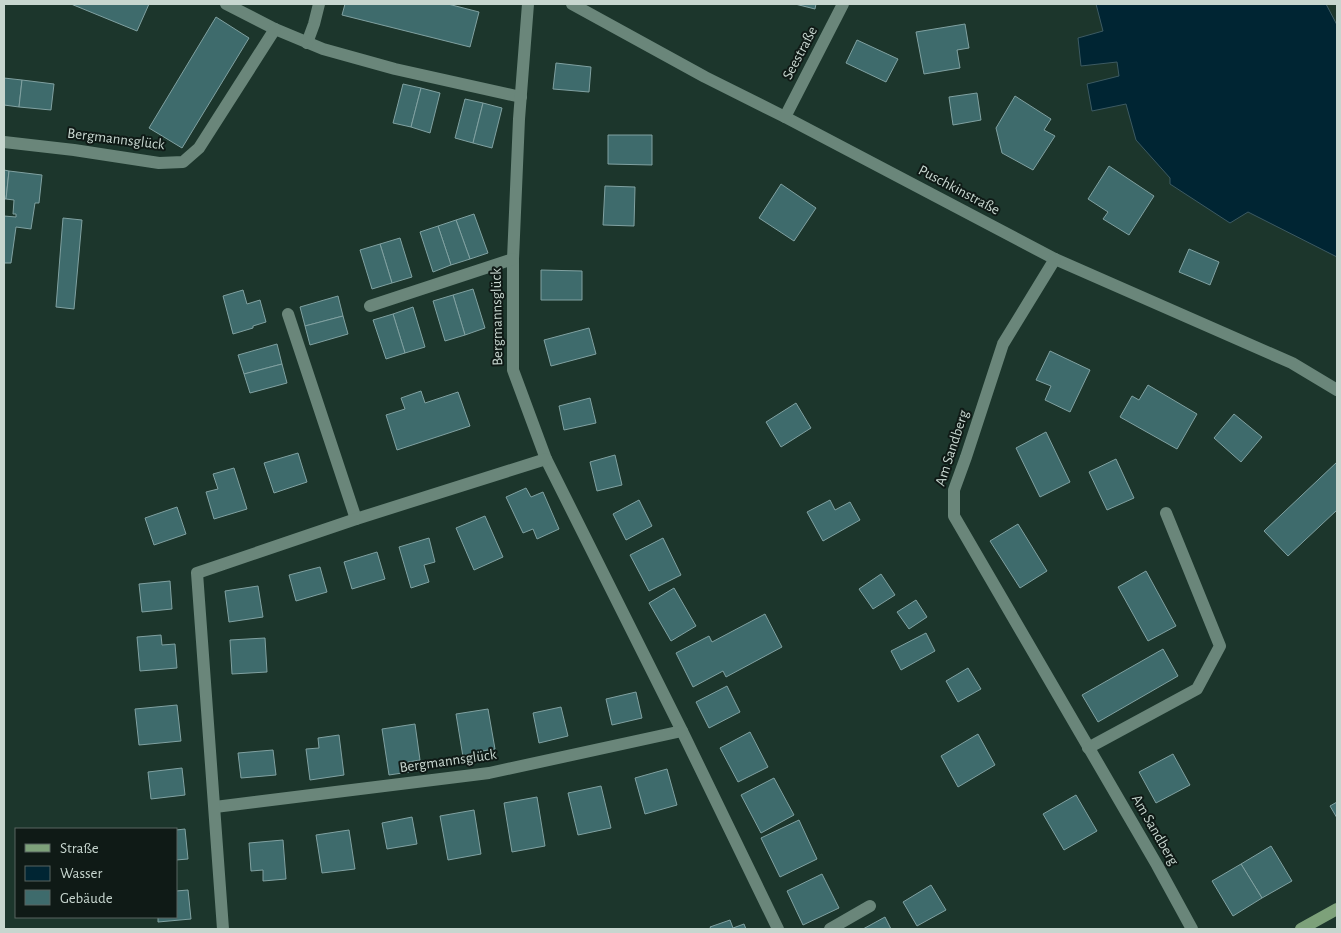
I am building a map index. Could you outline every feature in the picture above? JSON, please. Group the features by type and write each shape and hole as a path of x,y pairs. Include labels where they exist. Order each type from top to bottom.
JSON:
{"main road":[{"path":"1301,929 1337,909"}],"street":[{"path":"226,4 275,30 323,49 395,69 521,96"},
{"path":"307,43 319,4"},
{"name":"Bergmannsglück","path":"528,4 521,96 513,259 513,370 546,459 682,731 778,929"},
{"name":"Puschkinstraße","path":"572,4 705,77 1055,259 1292,363 1337,390"},
{"name":"Seestraße","path":"785,117 843,4"},
{"name":"Bergmannsglück","path":"4,142 159,163 183,162 199,148 275,30"},
{"name":"Bergmannsglück","path":"370,306 513,259"},
{"name":"Am Sandberg","path":"1055,259 1003,344 954,490 954,516 1157,865 1192,929"},
{"path":"288,314 356,519"},
{"path":"224,929 197,572 546,459"},
{"path":"1088,748 1197,689 1220,646 1166,513"},
{"name":"Bergmannsglück","path":"215,808 489,773 682,731"},
{"path":"830,929 870,906"}],"water":[{"path":"1096,4 1326,4 1337,25 1337,257 1248,212 1230,223 1170,184 1170,178 1136,140 1126,104 1092,111 1087,84 1119,76 1117,62 1081,66 1078,38 1103,31"}],"building":[{"path":"71,4 149,4 137,31"},
{"path":"345,4 448,4 479,12 470,47 342,15"},
{"path":"795,4 816,4 815,9"},
{"path":"216,17 249,38 182,148 149,128"},
{"path":"965,24 969,48 957,50 960,68 924,74 916,32"},
{"path":"857,40 898,59 886,82 846,63"},
{"path":"556,63 591,67 589,92 553,89"},
{"path":"4,78 22,80 19,107 4,105"},
{"path":"22,80 54,84 51,110 19,107"},
{"path":"403,84 421,88 411,127 393,123"},
{"path":"421,88 440,93 430,133 411,127"},
{"path":"977,93 981,120 953,125 949,97"},
{"path":"1015,96 1051,119 1044,130 1055,136 1033,170 1002,153 996,128"},
{"path":"465,99 483,103 473,143 455,138"},
{"path":"483,103 502,108 492,148 473,143"},
{"path":"608,135 652,135 652,165 608,164"},
{"path":"1109,166 1154,196 1129,235 1103,219 1108,212 1088,199"},
{"path":"4,170 9,171 6,199 4,199"},
{"path":"9,171 42,175 39,203 35,203 31,229 16,227 11,263 4,263 4,216 16,217 16,214 13,214 14,200 6,199"},
{"path":"781,184 816,208 794,241 759,218"},
{"path":"605,186 635,187 634,226 603,225"},
{"path":"474,214 488,253 470,259 456,220"},
{"path":"63,218 82,220 74,309 56,307"},
{"path":"456,220 470,259 451,265 438,226"},
{"path":"438,226 451,265 433,272 420,232"},
{"path":"400,238 412,277 392,283 380,244"},
{"path":"380,244 392,283 372,289 360,250"},
{"path":"1189,249 1219,262 1210,285 1179,272"},
{"path":"541,270 582,271 582,300 541,300"},
{"path":"473,289 485,328 465,335 453,295"},
{"path":"243,290 247,304 260,300 266,322 233,334 223,296"},
{"path":"453,295 465,335 445,341 433,301"},
{"path":"338,296 343,316 305,326 300,307"},
{"path":"413,307 425,347 405,353 393,314"},
{"path":"393,314 405,353 386,359 373,320"},
{"path":"343,316 348,334 310,345 305,326"},
{"path":"589,328 596,354 551,366 544,340"},
{"path":"277,344 282,364 244,374 238,355"},
{"path":"1050,351 1090,370 1070,412 1045,400 1051,386 1036,380"},
{"path":"282,364 287,383 250,393 244,374"},
{"path":"1148,385 1197,414 1177,449 1120,417 1132,396 1139,400"},
{"path":"421,391 425,403 458,392 470,426 397,450 386,415 405,409 401,398"},
{"path":"590,398 596,423 564,430 559,406"},
{"path":"796,403 811,428 781,447 766,422"},
{"path":"1234,414 1262,437 1241,462 1214,438"},
{"path":"1046,432 1070,482 1040,497 1016,448"},
{"path":"298,453 307,482 274,493 264,463"},
{"path":"615,455 622,485 597,491 590,462"},
{"path":"1116,459 1134,498 1107,510 1089,472"},
{"path":"1337,462 1337,510 1288,556 1264,531"},
{"path":"234,468 247,509 214,519 206,492 218,489 213,474"},
{"path":"526,488 531,497 543,492 559,529 537,539 533,529 523,533 506,497"},
{"path":"639,500 652,526 626,540 613,514"},
{"path":"830,500 835,510 850,502 860,520 823,541 807,512"},
{"path":"177,507 186,534 154,545 145,518"},
{"path":"485,516 503,557 474,570 456,528"},
{"path":"1018,524 1047,571 1020,588 990,541"},
{"path":"429,538 435,562 424,565 429,582 411,588 399,547"},
{"path":"663,538 681,575 649,591 630,555"},
{"path":"377,552 385,579 352,589 344,562"},
{"path":"320,567 327,592 296,601 289,575"},
{"path":"1146,571 1176,626 1148,641 1118,587"},
{"path":"881,574 895,595 873,609 859,589"},
{"path":"170,581 172,609 142,612 139,584"},
{"path":"258,586 263,617 229,622 225,591"},
{"path":"674,588 696,626 671,641 649,603"},
{"path":"916,600 927,617 909,629 897,612"},
{"path":"765,614 782,647 726,677 723,671 693,687 676,653 709,636 712,642"},
{"path":"926,633 935,651 901,670 891,651"},
{"path":"161,635 162,645 175,644 177,668 140,671 137,637"},
{"path":"265,638 267,672 232,674 230,640"},
{"path":"1163,649 1178,676 1098,722 1082,695"},
{"path":"968,668 981,689 958,702 946,681"},
{"path":"727,686 740,712 709,728 696,702"},
{"path":"636,692 642,718 612,725 606,699"},
{"path":"177,705 181,741 139,745 135,709"},
{"path":"561,707 568,736 539,743 533,713"},
{"path":"488,709 495,749 482,751 484,760 464,763 456,714"},
{"path":"415,724 420,760 408,762 409,772 389,775 382,729"},
{"path":"750,732 768,767 738,782 720,748"},
{"path":"978,734 995,765 958,787 941,756"},
{"path":"339,735 344,775 310,780 306,749 319,748 318,738"},
{"path":"273,750 276,775 241,778 238,753"},
{"path":"1173,754 1190,785 1156,803 1139,772"},
{"path":"182,768 185,795 151,799 148,772"},
{"path":"667,769 677,805 645,814 635,778"},
{"path":"774,778 794,815 761,833 741,795"},
{"path":"601,786 611,828 578,835 568,793"},
{"path":"1076,795 1097,831 1064,850 1043,814"},
{"path":"537,797 545,846 512,852 504,803"},
{"path":"1337,802 1337,818 1330,806"},
{"path":"474,810 481,854 448,860 440,816"},
{"path":"412,817 417,844 387,849 382,823"},
{"path":"799,820 817,859 780,877 761,838"},
{"path":"185,829 188,859 178,860 178,830"},
{"path":"349,830 355,869 322,873 316,835"},
{"path":"283,840 286,879 263,881 263,870 251,871 249,843"},
{"path":"1271,846 1292,881 1262,898 1241,864"},
{"path":"1241,864 1262,898 1233,916 1212,881"},
{"path":"822,874 839,908 803,925 787,891"},
{"path":"931,885 946,910 917,926 903,902"},
{"path":"188,890 191,919 158,922 158,918 178,918 178,891"},
{"path":"885,917 891,929 863,929"},
{"path":"730,920 733,928 744,924 746,929 711,929 710,927"}]}
